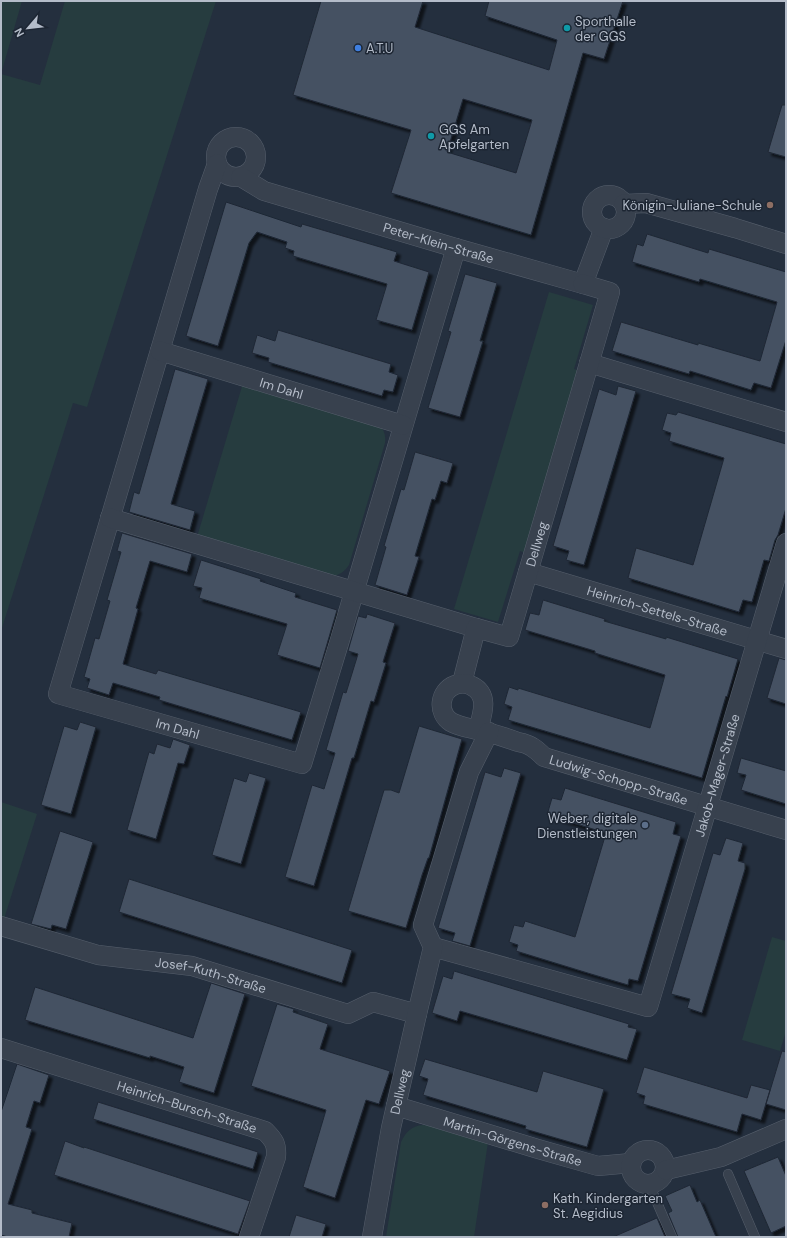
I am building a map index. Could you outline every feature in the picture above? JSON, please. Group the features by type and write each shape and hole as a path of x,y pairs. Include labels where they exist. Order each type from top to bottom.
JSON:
{"street":[{"path":"217,164 216,150 220,144 232,137 245,139 251,143 256,156 252,169 241,177"},
{"name":"Peter-Klein-Straße","path":"217,164 220,170 226,175 241,177 264,191 583,284"},
{"name":"Im Dahl","path":"217,164 208,189 58,694 302,764 340,643 456,248"},
{"path":"611,195 621,200 626,208 626,214 622,223 614,229 604,228 595,222 592,211 596,202 605,196 611,195"},
{"path":"624,204 646,203 786,244"},
{"path":"583,284 604,228"},
{"name":"Dellweg","path":"476,628 509,637 610,292 583,284"},
{"name":"Im Dahl","path":"160,351 403,425"},
{"path":"589,363 786,422"},
{"path":"110,518 476,628 462,683 474,687 482,696 483,731 469,772 424,925 433,947"},
{"name":"Jakob-Mager-Straße","path":"433,947 648,1007 786,543"},
{"name":"Heinrich-Settels-Straße","path":"528,572 786,649"},
{"name":"Ludwig-Schopp-Straße","path":"462,683 449,688 442,699 443,713 452,723 532,746 544,757 786,830"},
{"name":"Josef-Kuth-Straße","path":"1,926 98,955 192,966 348,1014 373,1002 417,1014"},
{"name":"Dellweg","path":"372,1237 390,1134 433,947"},
{"name":"Heinrich-Bursch-Straße","path":"1,1048 265,1131 272,1138 277,1147 276,1157 249,1237"},
{"name":"Martin-Görgens-Straße","path":"396,1106 598,1166 632,1162"},
{"path":"666,1170 720,1157 786,1129"},
{"path":"643,1150 655,1151 660,1154 664,1158 666,1170 663,1177 657,1182 649,1184 637,1180 631,1169 634,1157 643,1150"}],"lane":[{"path":"728,1174 755,1237"},
{"path":"649,1184 672,1237"}],"green space":[{"path":"1,1 22,1 1,74"},
{"path":"65,1 216,1 87,407 73,403 1,631 1,74 40,85"},
{"path":"549,292 593,305 574,369 581,371 526,553 520,551 498,622 454,609"},
{"path":"243,383 379,424 383,431 385,435 385,443 349,565 339,574 334,576 197,537"},
{"path":"1,802 37,814 4,919 1,918"},
{"path":"772,937 786,941 786,1031 780,1051 742,1040"},
{"path":"423,1125 433,1126 488,1142 474,1237 386,1237 401,1142 409,1130"}],"building":[{"path":"321,1 423,1 415,27 549,70 557,40 485,16 489,1 623,1 604,59 583,53 531,235 391,193 411,130 293,95","holes":["463,99 532,120 516,173 447,152"]},
{"path":"782,105 786,105 786,157 768,152"},
{"path":"226,202 301,227 302,224 397,252 394,261 429,272 412,330 376,320 387,284 293,256 294,251 285,248 287,242 257,232 249,243 218,346 186,336"},
{"path":"647,234 708,253 709,249 786,272 786,340 771,388 754,383 751,390 690,371 689,374 612,351 621,322 698,345 698,343 760,361 777,302 700,279 699,282 632,262 637,244 643,246"},
{"path":"465,274 497,283 480,341 483,341 460,417 428,408 451,332 448,331"},
{"path":"278,330 391,364 389,372 398,375 393,392 384,390 382,396 268,362 269,358 252,353 257,335 275,341"},
{"path":"175,369 208,379 171,504 195,511 190,530 129,512 134,492 139,494"},
{"path":"618,386 636,391 584,565 566,560 569,551 553,546 599,389 616,395"},
{"path":"678,412 786,444 786,508 769,561 764,560 752,602 743,600 739,612 628,578 636,548 693,565 724,458 669,441 671,433 662,430 667,413 676,415"},
{"path":"415,452 453,463 447,483 441,481 435,500 432,499 415,556 419,557 407,595 375,585 386,547 384,546 401,489 404,490"},
{"path":"122,533 192,554 187,572 150,561 136,608 138,609 123,664 156,674 158,670 301,712 292,740 159,700 160,697 113,683 109,695 87,688 90,679 84,677 95,638 99,639 110,601 107,600 121,552 117,551"},
{"path":"201,560 261,579 260,581 296,593 295,597 337,610 320,668 277,655 287,624 199,598 202,588 193,586"},
{"path":"543,600 605,619 604,621 666,639 666,637 738,659 702,778 508,720 512,707 504,704 509,687 518,690 518,688 650,728 665,675 595,653 595,651 525,630 530,613 539,615"},
{"path":"367,614 395,623 383,662 386,663 374,702 371,701 354,758 352,758 314,886 285,877 312,785 324,789 335,753 326,750 343,692 346,693 358,654 348,651 358,616 366,618"},
{"path":"779,658 786,660 786,704 767,698"},
{"path":"80,722 96,727 71,814 41,805 64,726 77,730"},
{"path":"419,726 462,739 429,858 422,875 406,928 348,911 384,790 391,790 399,793"},
{"path":"173,739 190,745 184,764 178,763 156,839 127,830 149,752 154,754 157,744 170,748"},
{"path":"741,758 786,771 786,804 741,790 746,775 737,773"},
{"path":"504,768 521,773 470,946 452,941 455,933 438,928 485,772 501,777"},
{"path":"249,773 266,778 241,864 212,855 234,778 246,782"},
{"path":"565,788 676,822 673,834 681,836 638,981 629,979 628,985 516,951 518,945 509,942 514,925 523,927 525,921 575,937 606,833 547,815 552,798 561,800"},
{"path":"60,831 93,842 66,929 52,925 51,929 31,924"},
{"path":"726,838 743,843 738,861 745,863 745,869 702,1013 687,1008 690,999 671,994 713,853 720,855"},
{"path":"129,879 352,950 342,983 119,912"},
{"path":"454,971 629,1024 628,1027 637,1029 627,1060 460,1011 457,1021 432,1013 443,976 452,979"},
{"path":"211,983 245,994 214,1093 179,1082 184,1067 25,1020 35,987 193,1038"},
{"path":"277,1004 294,1009 293,1012 328,1024 320,1049 390,1071 379,1104 366,1100 335,1198 303,1187 326,1110 251,1086"},
{"path":"782,1051 786,1052 786,1110 766,1104"},
{"path":"425,1059 537,1092 543,1071 604,1089 587,1147 525,1129 526,1126 423,1095 428,1079 419,1076"},
{"path":"17,1064 49,1075 40,1103 34,1101 26,1127 32,1129 8,1204 32,1210 32,1213 72,1223 69,1237 8,1237 1,1235 1,1112"},
{"path":"644,1067 747,1098 751,1085 770,1090 761,1120 742,1114 737,1132 643,1104 645,1096 636,1093"},
{"path":"98,1102 258,1152 253,1169 93,1119"},
{"path":"65,1141 250,1201 238,1234 54,1175"},
{"path":"778,1157 786,1176 786,1226 771,1233 744,1171"},
{"path":"690,1185 697,1202 700,1200 716,1237 678,1237 668,1213 672,1211 665,1196"},
{"path":"296,1215 326,1224 322,1237 289,1237"},
{"path":"657,1218 665,1237 613,1237 650,1221"}],"place":[{"name":"Sporthalle der GGS","path":"567,28"},
{"name":"A.T.U","path":"358,48"},
{"name":"GGS Am Apfelgarten","path":"431,136"},
{"name":"Königin-Juliane-Schule","path":"770,205"},
{"name":"Weber, digitale Dienstleistungen","path":"645,825"},
{"name":"Kath. Kindergarten St. Aegidius","path":"545,1205"}]}
